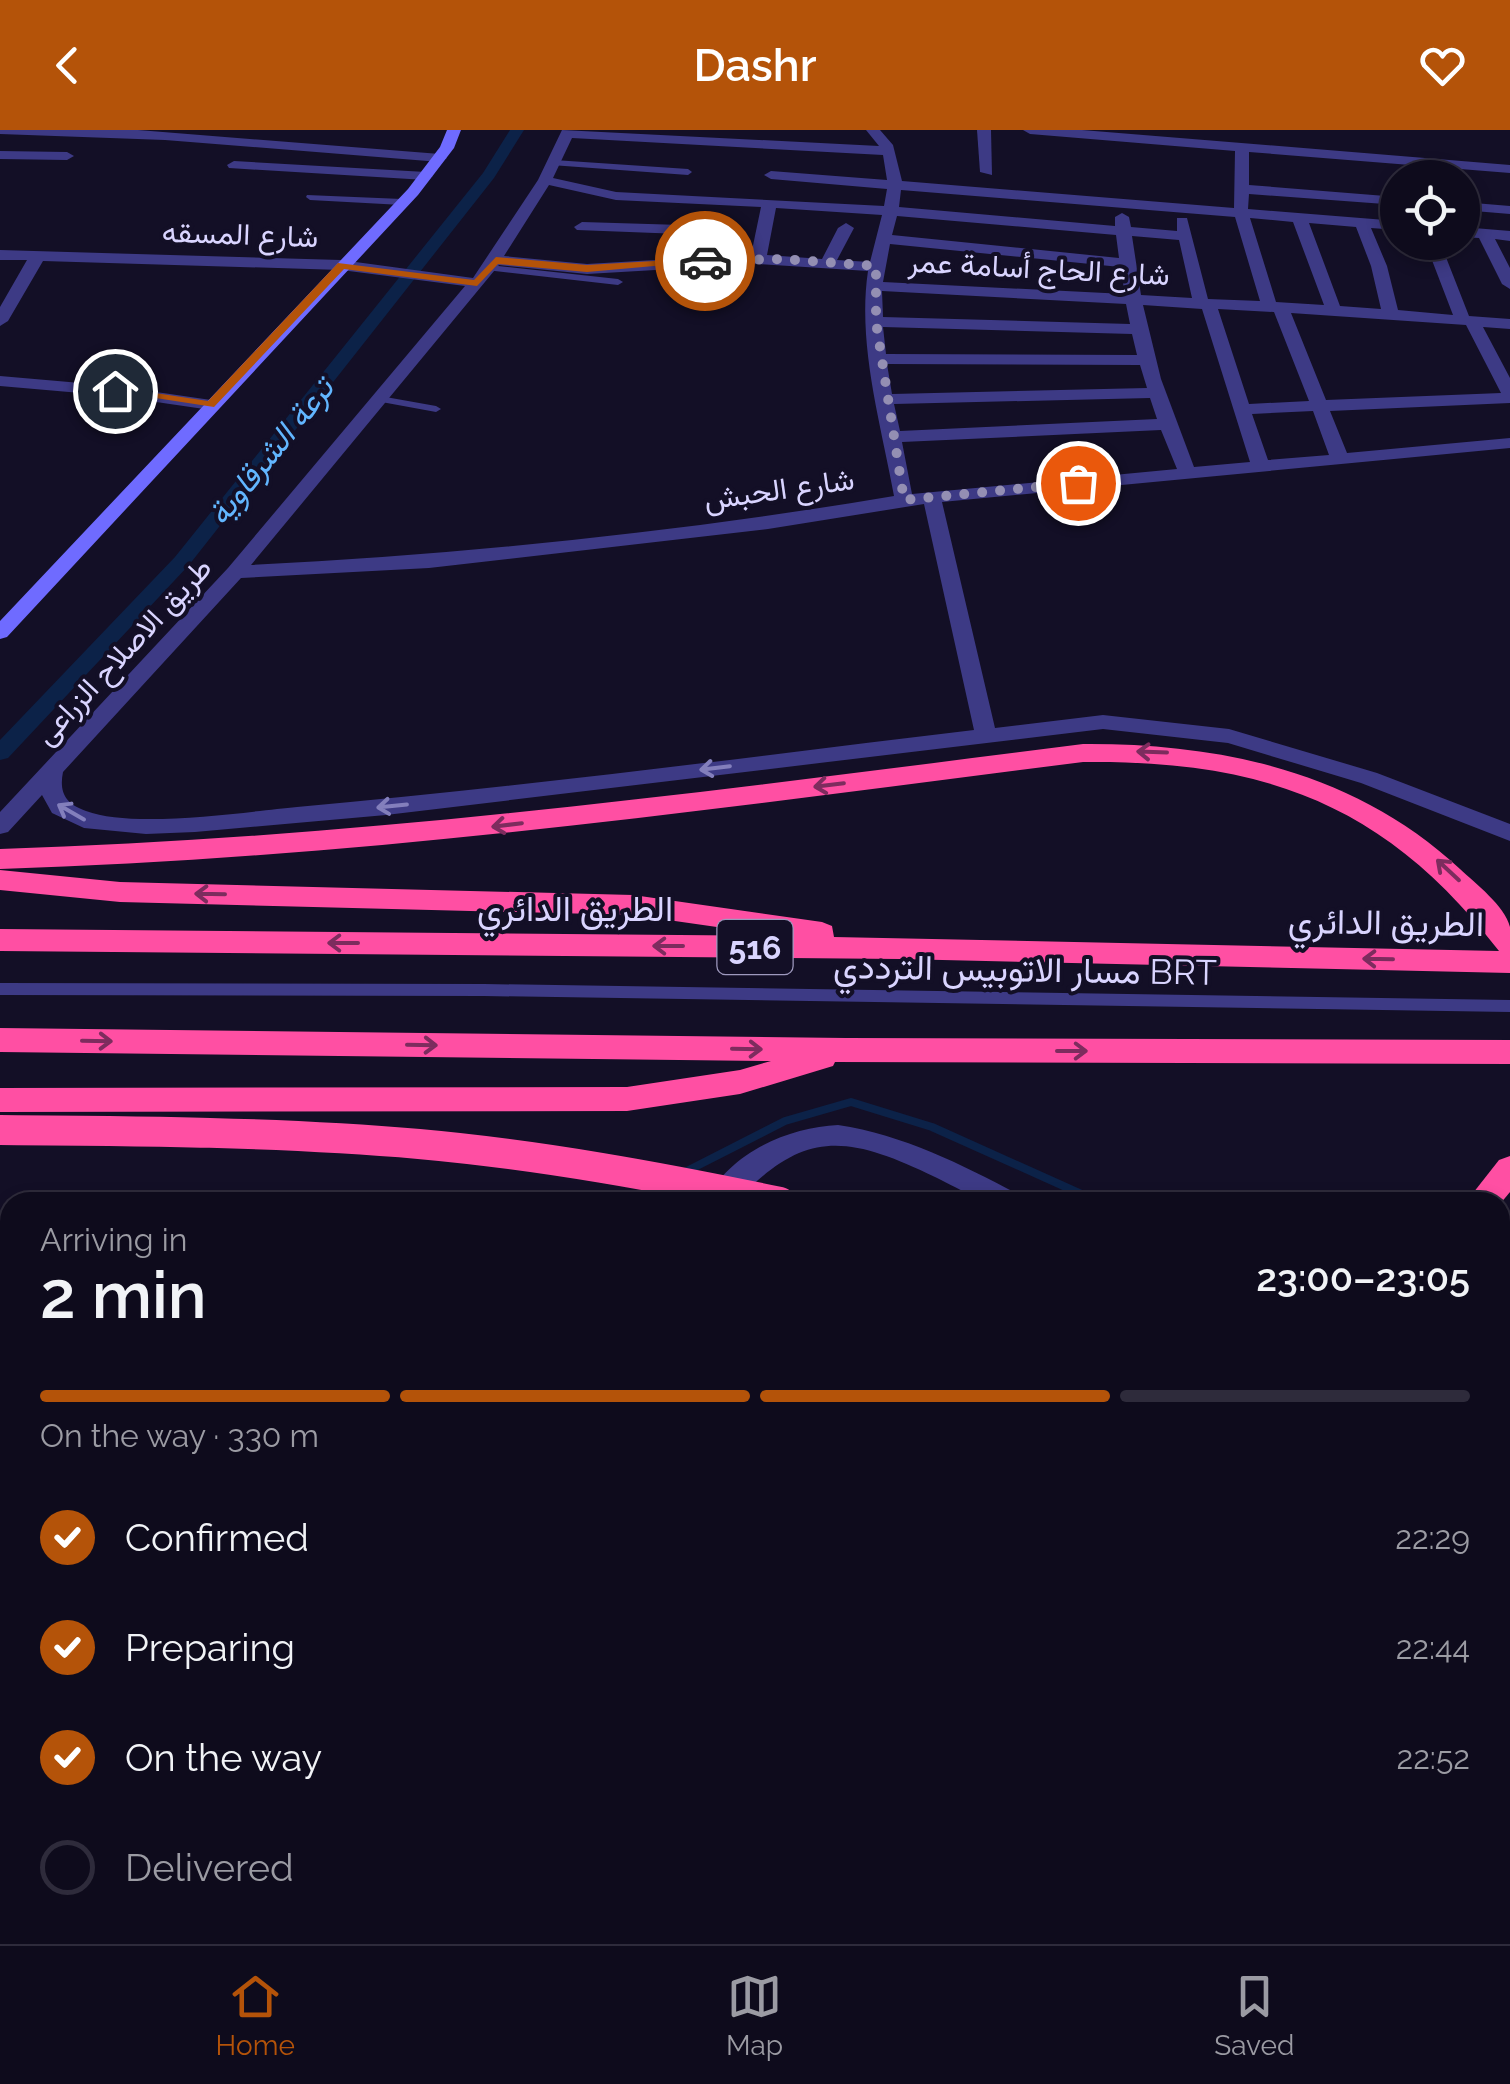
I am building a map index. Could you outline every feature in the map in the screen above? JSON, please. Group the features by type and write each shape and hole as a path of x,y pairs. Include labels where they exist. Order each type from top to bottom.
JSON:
{"highway":[{"path":"0,859 182,853 418,835 1083,753 1164,752 1275,773 1366,811 1436,858 1466,886 1510,945"},
{"path":"0,880 120,892 634,905 759,921 899,948"},
{"name":"الطريق الدائري","path":"0,940 899,948 1510,962"},
{"path":"0,1040 846,1050 1510,1052"},
{"path":"0,1100 627,1098 740,1082 846,1050"},
{"path":"0,1130 284,1135 438,1146 634,1173 730,1192"},
{"path":"1490,1192 1510,1169"}],"street":[{"path":"0,130 114,131 440,158"},
{"path":"0,633 426,176 454,130"},
{"path":"873,130 888,151 894,182 892,211 874,286 881,359 904,500"},
{"path":"984,130 987,172"},
{"path":"1030,130 1510,169"},
{"path":"1289,130 1292,152"},
{"path":"569,132 719,137 888,151"},
{"name":"طريق الاصلاح الزراعى","path":"0,826 235,572 487,271 549,172 569,132"},
{"path":"758,259 780,143"},
{"path":"1242,147 1241,212 1276,308 1340,459"},
{"path":"0,155 67,156"},
{"path":"234,165 426,176"},
{"path":"549,172 616,196 892,211 1186,236"},
{"path":"771,175 1380,224"},
{"path":"1242,189 1380,200"},
{"path":"1121,202 1138,329 1154,392 1188,472"},
{"path":"1179,208 1205,305 1260,465"},
{"path":"1480,208 1510,210"},
{"path":"1299,217 1334,310"},
{"path":"1361,222 1379,266 1392,315"},
{"path":"582,227 715,232 714,261"},
{"path":"828,262 846,228"},
{"path":"1480,234 1510,236"},
{"path":"1484,234 1510,284"},
{"path":"884,239 1040,275 1128,263"},
{"path":"0,320 39,254"},
{"name":"شارع المسقه","path":"0,255 341,266 446,279 487,271 758,259 876,266"},
{"path":"1242,409 1510,397 1467,321 1440,260"},
{"name":"شارع الحاج أسامة عمر","path":"874,286 1040,275 1132,300 1334,310 1510,325"},
{"path":"876,322 1138,329"},
{"path":"881,359 1146,360"},
{"path":"0,381 115,391 210,405"},
{"path":"887,400 1154,392"},
{"path":"894,437 1166,424"},
{"name":"شارع الحبش","path":"235,572 429,562 768,523 904,500 1510,443"},
{"path":"932,497 986,735"},
{"path":"54,765 49,788 52,798 71,815 99,823 170,826 386,807 1104,722 1229,736 1369,778 1510,833"},
{"path":"728,1192 782,1146 798,1140 836,1137 899,1149 987,1192"}],"lane":[{"path":"549,172 688,172"},
{"path":"310,197 402,202"},
{"path":"487,271 618,282"},
{"path":"380,400 436,409"},
{"name":"مسار الاتوبيس الترددي BRT","path":"0,989 484,990 1510,1006"}],"waterway":[{"name":"ترعة الشرقاوية","path":"0,753 182,561 489,175 517,130"},
{"path":"683,1173 785,1121 851,1102 932,1127 1077,1192"},
{"path":"659,1192 664,1187"}],"way so far":[{"path":"705,261 783,259 876,266 876,322 904,500 1078,483"}],"route":[{"path":"115,391 210,405 341,266 477,283 496,260 587,268 705,261"}]}
